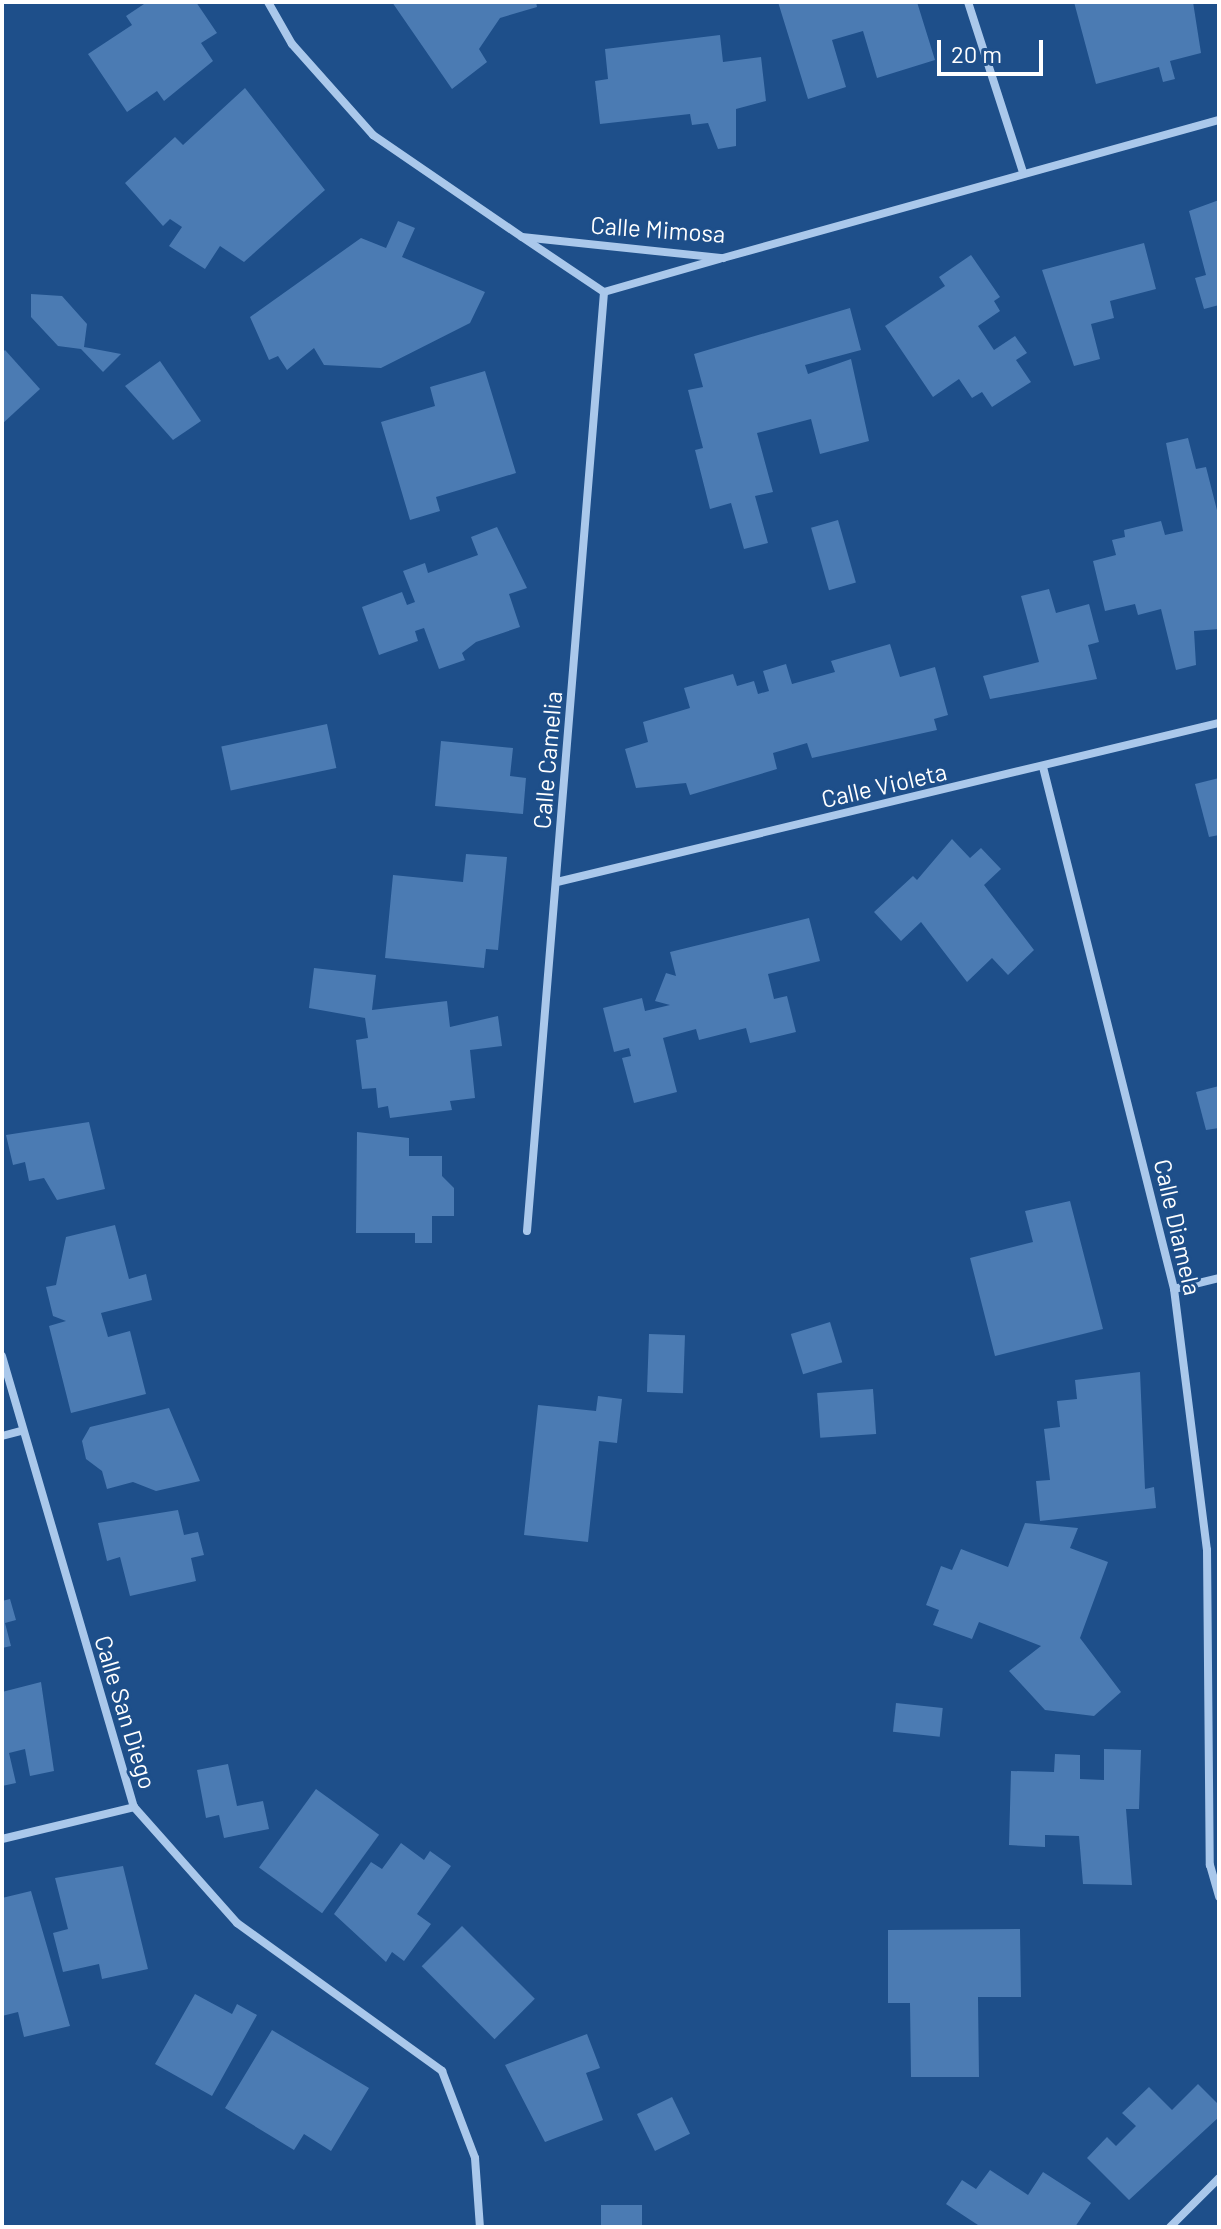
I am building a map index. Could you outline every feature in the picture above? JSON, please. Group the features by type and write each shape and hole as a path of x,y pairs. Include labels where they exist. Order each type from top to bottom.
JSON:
{"street":[{"name":"Calle Mimosa","path":"268,2 292,44 373,135 522,237 723,258 1023,172 1219,120"},
{"path":"968,2 1023,172"},
{"path":"522,237 604,292 723,258"},
{"name":"Calle Camelia","path":"527,1231 604,292"},
{"name":"Calle Violeta","path":"557,882 1219,723"},
{"name":"Calle Diamela","path":"1043,767 1174,1289 1207,1550 1210,1865 1219,1897"},
{"path":"1174,1289 1219,1278"},
{"name":"Calle San Diego","path":"2,1356 21,1431 134,1807 237,1923 442,2071 475,2158 480,2227"},
{"path":"2,1436 21,1431"},
{"path":"2,1839 134,1807"},
{"path":"1170,2227 1219,2178"}],"building":[{"path":"147,2 196,2 217,33 201,43 213,61 164,101 157,91 127,112 88,54 132,25 126,16"},
{"path":"392,2 536,2 537,7 500,18 479,49 487,62 452,89"},
{"path":"778,2 917,2 935,60 877,78 863,31 832,40 846,87 808,99"},
{"path":"1074,2 1193,2 1201,53 1170,61 1175,79 1163,82 1159,67 1096,84"},
{"path":"720,35 723,62 761,57 766,101 736,109 736,146 718,149 708,123 692,125 690,114 600,124 595,81 608,79 605,49"},
{"path":"245,88 325,190 244,262 220,246 205,269 169,246 182,227 170,219 163,226 125,183 175,137 183,145"},
{"path":"1219,200 1219,305 1204,309 1195,278 1206,275 1189,211"},
{"path":"398,221 415,228 402,257 485,292 470,323 381,368 324,365 314,348 287,370 278,356 269,360 250,317 361,238 386,248"},
{"path":"1144,243 1156,289 1110,301 1114,318 1091,324 1100,359 1074,366 1042,270"},
{"path":"971,255 1000,297 994,301 1000,311 978,326 994,350 1015,336 1027,353 1016,360 1031,382 992,407 982,392 972,398 959,379 933,397 885,326 945,286 939,277"},
{"path":"31,294 62,296 87,324 84,347 121,354 103,372 81,349 58,346 31,317"},
{"path":"850,308 861,350 805,365 808,374 851,359 869,441 820,454 811,419 757,433 773,492 755,496 768,543 744,549 731,503 710,509 695,450 703,448 688,390 703,387 694,354"},
{"path":"5,350 40,389 2,424 2,353"},
{"path":"160,361 201,421 173,440 125,386"},
{"path":"485,371 516,473 436,497 440,511 410,520 381,422 435,406 430,387"},
{"path":"1188,438 1196,469 1206,467 1219,518 1219,629 1194,631 1196,665 1176,670 1161,609 1138,615 1135,604 1105,611 1093,561 1116,555 1112,540 1125,537 1124,530 1161,521 1165,535 1183,531 1166,443"},
{"path":"838,520 856,582 829,590 811,528"},
{"path":"497,527 527,588 509,594 520,627 476,642 462,653 465,660 439,669 424,628 415,631 418,641 379,655 362,607 402,592 407,605 415,602 403,571 425,563 428,573 478,555 471,537"},
{"path":"1049,589 1056,613 1089,604 1099,642 1088,645 1097,679 990,699 983,676 1039,662 1021,596"},
{"path":"890,644 900,677 935,667 948,715 934,719 937,730 812,758 807,743 773,753 777,769 690,795 686,783 636,788 625,749 648,742 643,722 690,708 684,688 733,674 737,686 754,681 758,694 769,691 763,671 786,664 792,684 835,672 831,661"},
{"path":"327,724 336,768 231,790 221,746"},
{"path":"441,741 513,748 510,776 526,778 523,814 435,806"},
{"path":"1219,778 1219,835 1209,837 1195,784"},
{"path":"952,839 970,858 981,848 1001,869 984,885 1034,950 1008,975 992,958 967,982 921,922 901,941 874,912 913,876 917,880"},
{"path":"466,854 507,857 498,950 486,949 484,968 385,958 393,875 463,882"},
{"path":"809,918 820,961 768,974 774,999 787,996 796,1032 750,1043 746,1028 699,1040 696,1029 663,1038 677,1092 634,1103 622,1058 631,1056 629,1048 614,1052 603,1008 642,998 645,1011 670,1005 655,1001 666,973 676,976 670,952"},
{"path":"314,968 376,975 372,1010 447,1001 450,1027 498,1016 502,1046 470,1050 475,1098 450,1101 452,1110 390,1118 388,1106 378,1108 376,1088 362,1089 356,1040 368,1038 365,1018 309,1008"},
{"path":"1219,1086 1219,1128 1206,1130 1196,1092"},
{"path":"89,1122 105,1189 57,1200 44,1178 29,1181 25,1162 13,1165 6,1135"},
{"path":"357,1132 409,1138 409,1156 442,1156 442,1176 454,1188 454,1216 432,1216 432,1243 415,1243 415,1233 356,1233"},
{"path":"1070,1201 1103,1329 995,1356 970,1258 1033,1242 1025,1211"},
{"path":"115,1225 129,1279 146,1274 152,1300 101,1313 108,1337 130,1331 146,1394 71,1413 49,1326 66,1321 53,1316 46,1287 56,1285 66,1237"},
{"path":"830,1322 842,1362 803,1374 791,1334"},
{"path":"649,1334 685,1335 683,1393 647,1392"},
{"path":"1140,1372 1145,1489 1154,1487 1156,1508 1040,1521 1036,1481 1050,1480 1044,1429 1060,1427 1057,1401 1077,1399 1075,1380"},
{"path":"873,1389 876,1434 820,1438 817,1393"},
{"path":"598,1396 622,1399 617,1443 599,1441 588,1542 524,1535 538,1405 596,1411"},
{"path":"169,1408 200,1481 156,1491 133,1482 107,1489 102,1471 86,1459 82,1441 90,1427"},
{"path":"178,1510 184,1535 198,1532 204,1555 191,1558 196,1581 130,1596 120,1557 107,1561 98,1523"},
{"path":"1025,1523 1078,1528 1070,1548 1108,1562 1080,1638 1121,1692 1094,1716 1045,1710 1009,1671 1041,1646 979,1622 972,1639 933,1625 939,1610 926,1605 941,1566 952,1570 961,1549 1008,1567"},
{"path":"10,1599 16,1620 5,1623 11,1646 2,1648 2,1601"},
{"path":"41,1682 54,1771 30,1776 25,1749 9,1753 16,1783 2,1786 2,1692"},
{"path":"896,1703 943,1708 940,1737 893,1732"},
{"path":"1104,1749 1141,1750 1139,1809 1126,1809 1132,1885 1083,1884 1079,1836 1045,1835 1045,1847 1009,1845 1011,1771 1054,1772 1055,1754 1080,1755 1080,1779 1104,1780"},
{"path":"228,1764 237,1806 263,1801 269,1829 224,1838 219,1815 206,1818 197,1770"},
{"path":"316,1789 379,1835 322,1913 259,1867"},
{"path":"401,1843 424,1860 430,1851 451,1866 417,1914 431,1924 404,1961 392,1952 386,1962 334,1914 371,1862 382,1869"},
{"path":"123,1866 148,1969 102,1979 99,1964 63,1972 53,1933 68,1929 55,1878"},
{"path":"31,1891 70,2026 24,2037 18,2012 2,2016 2,1898"},
{"path":"462,1926 535,1999 495,2039 422,1966"},
{"path":"1020,1929 1021,1997 978,1997 979,2077 911,2077 910,2003 888,2003 888,1930"},
{"path":"195,1994 232,2014 237,2004 257,2015 212,2096 155,2064"},
{"path":"272,2030 369,2088 331,2151 304,2134 294,2150 225,2108"},
{"path":"587,2034 600,2068 586,2073 603,2120 545,2142 505,2065"},
{"path":"1198,2084 1219,2105 1219,2117 1129,2200 1087,2158 1107,2137 1116,2146 1136,2126 1122,2113 1149,2087 1172,2110"},
{"path":"672,2097 690,2134 655,2151 637,2114"},
{"path":"990,2170 1028,2195 1043,2172 1091,2203 1075,2227 981,2227 946,2204 962,2180 976,2189"},
{"path":"601,2205 642,2205 642,2227 601,2227"}]}
